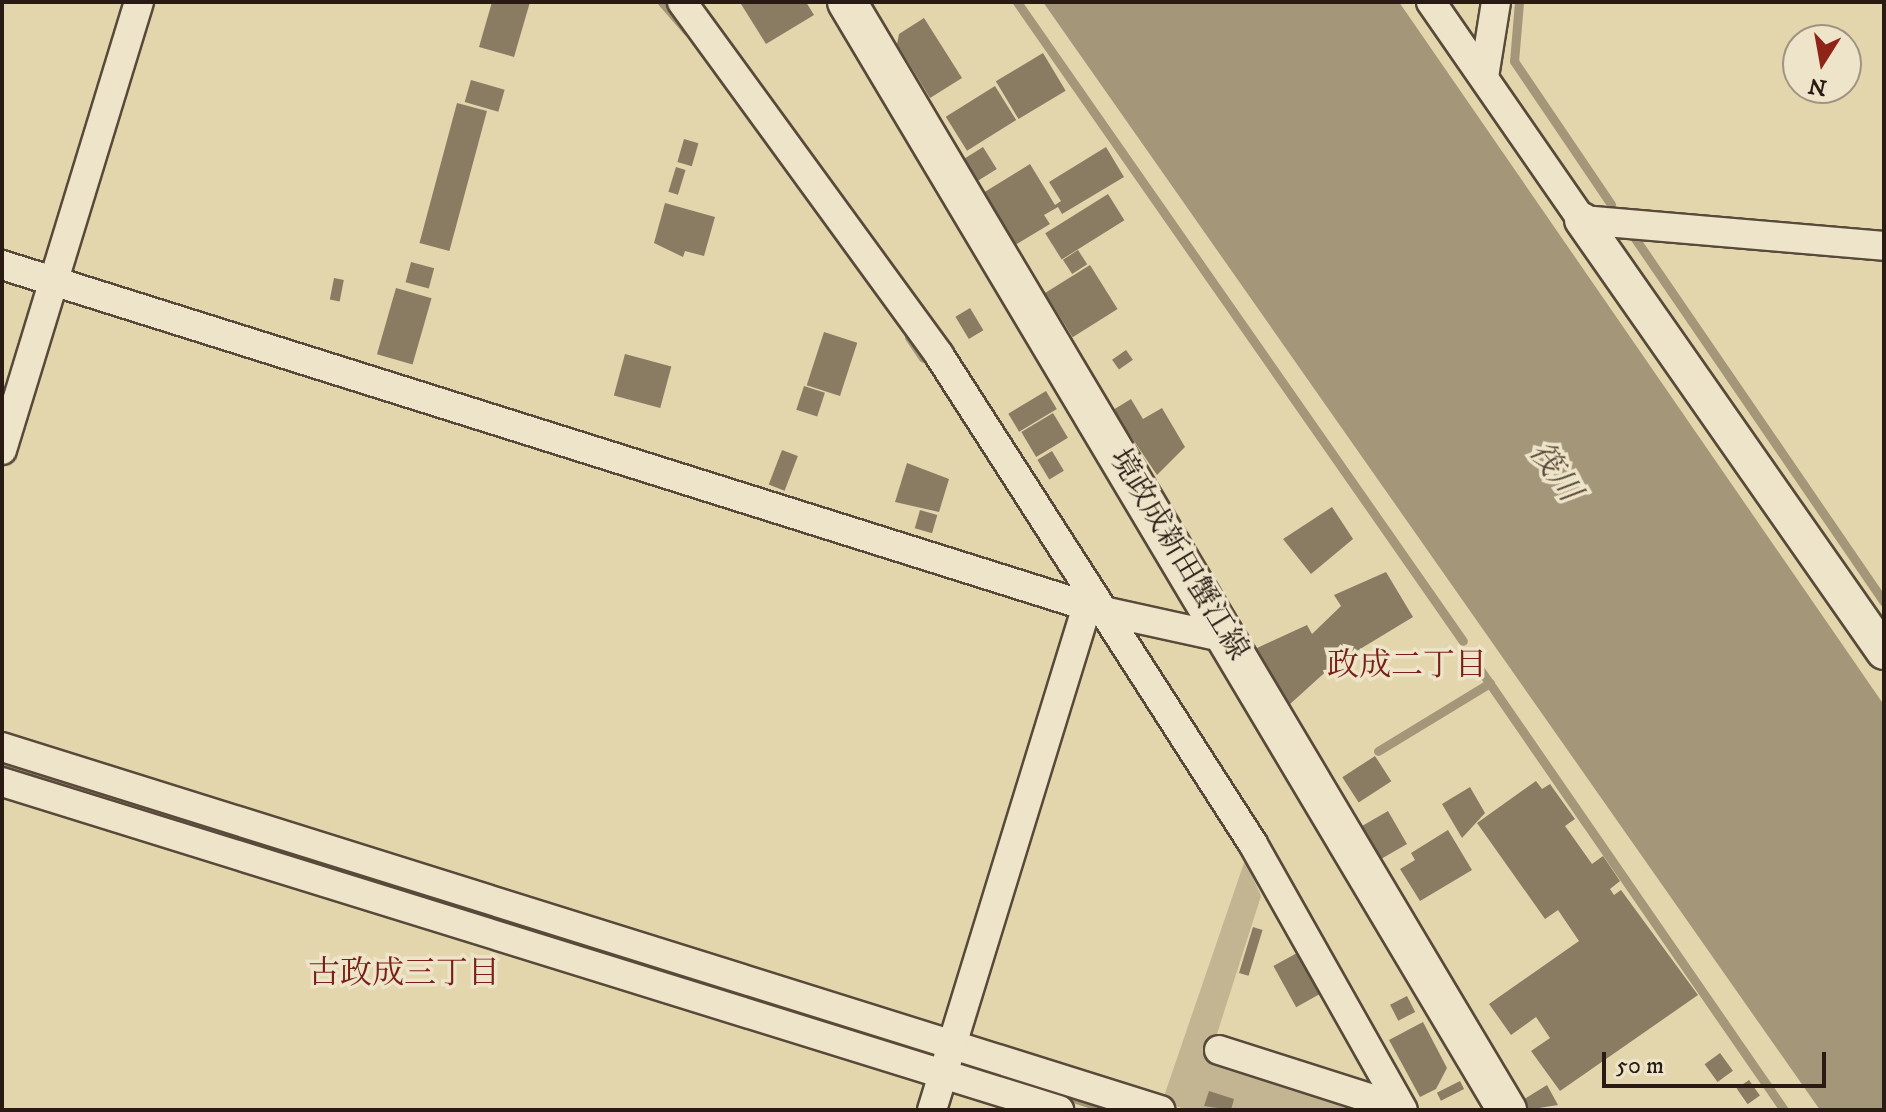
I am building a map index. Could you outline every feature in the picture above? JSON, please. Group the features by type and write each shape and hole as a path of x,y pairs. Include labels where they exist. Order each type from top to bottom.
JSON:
{"main road":[{"name":"境政成新田蟹江線","path":"847,2 1230,639 1507,1110"}],"street":[{"path":"2,450 139,2"},
{"path":"682,2 939,355 1095,609 1253,844 1402,1109"},
{"path":"1431,2 1884,652"},
{"path":"1484,77 1496,2"},
{"path":"1582,220 1884,246"},
{"path":"2,265 1095,609 1230,639"},
{"path":"932,1110 1095,609"},
{"path":"2,747 1160,1110"},
{"path":"2,782 1059,1110"},
{"path":"1219,1050 1402,1109"}],"shaded area":[{"path":"1245,860 1261,896 1209,1059 1373,1110 1189,1110 1162,1102"}],"water":[{"name":"筏川","path":"1043,2 1399,2 1884,705 1884,1110 1820,1110"}],"building":[{"path":"492,2 530,2 514,57 479,47"},
{"path":"806,2 814,15 766,44 741,4"},
{"path":"924,18 962,78 930,98 897,44 899,34"},
{"path":"1043,53 1066,91 1019,119 996,81"},
{"path":"471,80 505,90 498,112 465,102"},
{"path":"995,86 1016,120 967,151 946,117"},
{"path":"457,103 487,111 449,251 419,243"},
{"path":"684,139 698,143 692,166 677,162"},
{"path":"983,147 997,169 976,182 962,160"},
{"path":"1106,147 1124,177 1062,214 1058,207 1044,215 1050,224 1015,245 983,193 1030,164 1055,205 1061,201 1049,182"},
{"path":"676,167 686,170 678,195 668,192"},
{"path":"1108,194 1124,220 1062,260 1045,233"},
{"path":"665,203 715,217 704,256 685,251 683,257 654,243"},
{"path":"1078,250 1087,264 1072,274 1063,260"},
{"path":"411,262 434,268 429,288 406,282"},
{"path":"1090,265 1118,309 1073,337 1045,293"},
{"path":"334,278 344,280 340,302 330,300"},
{"path":"396,288 432,298 413,365 377,354"},
{"path":"970,308 983,330 969,339 955,317"},
{"path":"824,332 857,343 840,396 807,385"},
{"path":"1126,350 1133,360 1119,370 1112,360"},
{"path":"625,354 671,366 660,408 614,396"},
{"path":"804,386 825,393 817,417 796,410"},
{"path":"1046,391 1057,409 1019,432 1008,414"},
{"path":"1131,399 1143,419 1162,408 1185,447 1157,475 1113,410"},
{"path":"1053,413 1068,438 1036,457 1021,432"},
{"path":"782,450 798,456 785,491 769,485"},
{"path":"1052,451 1064,471 1049,479 1037,460"},
{"path":"907,463 949,479 939,512 895,502"},
{"path":"1332,507 1353,539 1311,574 1283,539"},
{"path":"920,510 937,515 932,533 915,528"},
{"path":"1386,572 1413,617 1332,666 1289,705 1257,648 1307,625 1312,634 1341,606 1334,595"},
{"path":"1375,756 1391,781 1359,802 1342,777"},
{"path":"1536,781 1542,789 1550,784 1575,819 1565,826 1592,864 1603,856 1620,881 1610,889 1614,895 1621,890 1698,995 1560,1091 1531,1051 1550,1038 1536,1017 1511,1035 1489,1004 1579,941 1558,910 1545,919 1477,823"},
{"path":"1470,787 1485,813 1462,838 1442,804"},
{"path":"1388,811 1407,844 1381,859 1362,826"},
{"path":"1448,830 1472,870 1420,901 1400,869 1415,860 1411,853"},
{"path":"1253,927 1263,930 1249,976 1239,973"},
{"path":"1297,953 1320,994 1296,1007 1273,966"},
{"path":"1407,996 1415,1012 1398,1021 1390,1005"},
{"path":"1423,1022 1447,1068 1436,1089 1420,1097 1389,1040"},
{"path":"1720,1053 1733,1071 1718,1082 1705,1064"},
{"path":"1749,1080 1760,1096 1748,1104 1737,1089"},
{"path":"1460,1081 1464,1089 1441,1101 1437,1093"},
{"path":"1547,1085 1558,1105 1526,1110 1521,1101"},
{"path":"1209,1091 1234,1099 1231,1110 1204,1106"}],"waterway":[{"path":"662,2 687,31"},
{"path":"1017,2 1463,641"},
{"path":"1519,2 1514,61 1611,204"},
{"path":"1634,237 1884,602"},
{"path":"909,337 923,358"},
{"path":"1479,668 1784,1110"},
{"path":"1378,751 1490,683"},
{"path":"2,763 801,1012"},
{"path":"984,1069 1110,1110"}],"district":[{"name":"政成二丁目","path":"1407,666"},
{"name":"古政成三丁目","path":"404,974"}]}
